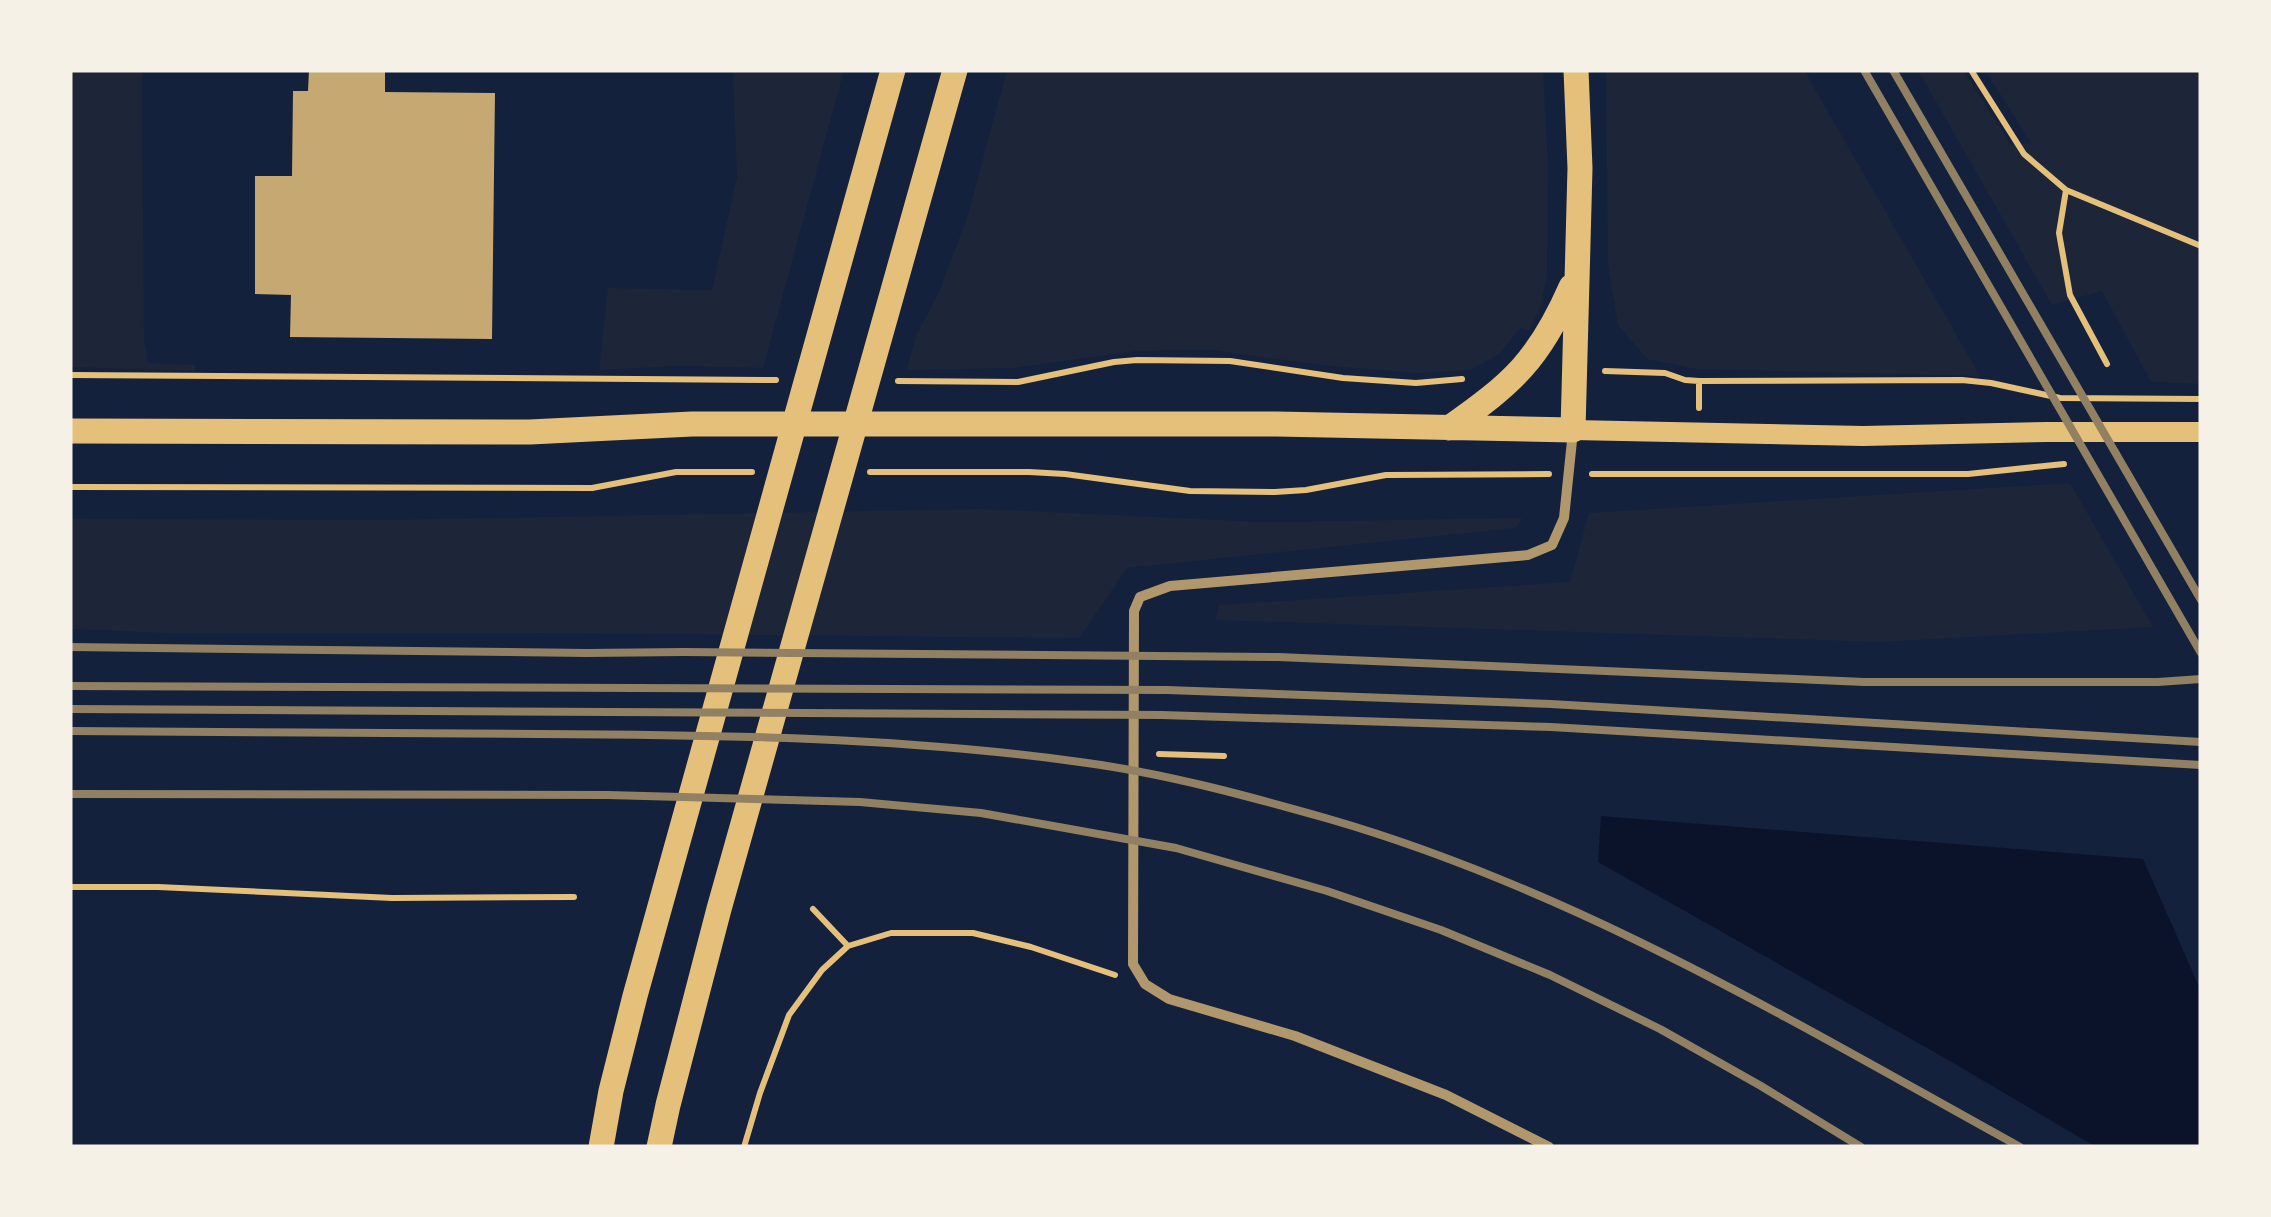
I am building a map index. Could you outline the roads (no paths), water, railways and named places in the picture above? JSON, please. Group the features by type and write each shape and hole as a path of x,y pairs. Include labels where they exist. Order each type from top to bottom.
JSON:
{"main road":[{"path":"601,1147 635,996 893,70"},
{"path":"659,1147 719,909 955,70"},
{"path":"1573,430 1580,168 1576,70"},
{"path":"1450,428 1495,396 1533,357 1576,274"},
{"path":"70,431 530,432 692,424 1276,424 1863,436 2201,432"}],"street":[{"path":"1550,1147 1446,1095 1294,1036 1169,999 1145,984 1134,964 1134,611 1140,597 1170,586 1528,554 1552,545 1564,518 1573,430"}],"railway":[{"path":"1864,70 2201,653"},
{"path":"1893,70 2201,600"},
{"path":"70,647 1278,657 1864,682 2201,679"},
{"path":"70,686 1167,690 1551,704 2201,742"},
{"path":"70,709 1162,715 1551,727 2201,765"},
{"path":"70,731 811,739 1013,754 1174,779 1329,819 1420,848 1509,883 1683,964 2020,1147"},
{"path":"70,794 608,795 860,802 981,813 1176,848 1327,891 1441,930 1550,975 1660,1029 1861,1147"}]}
